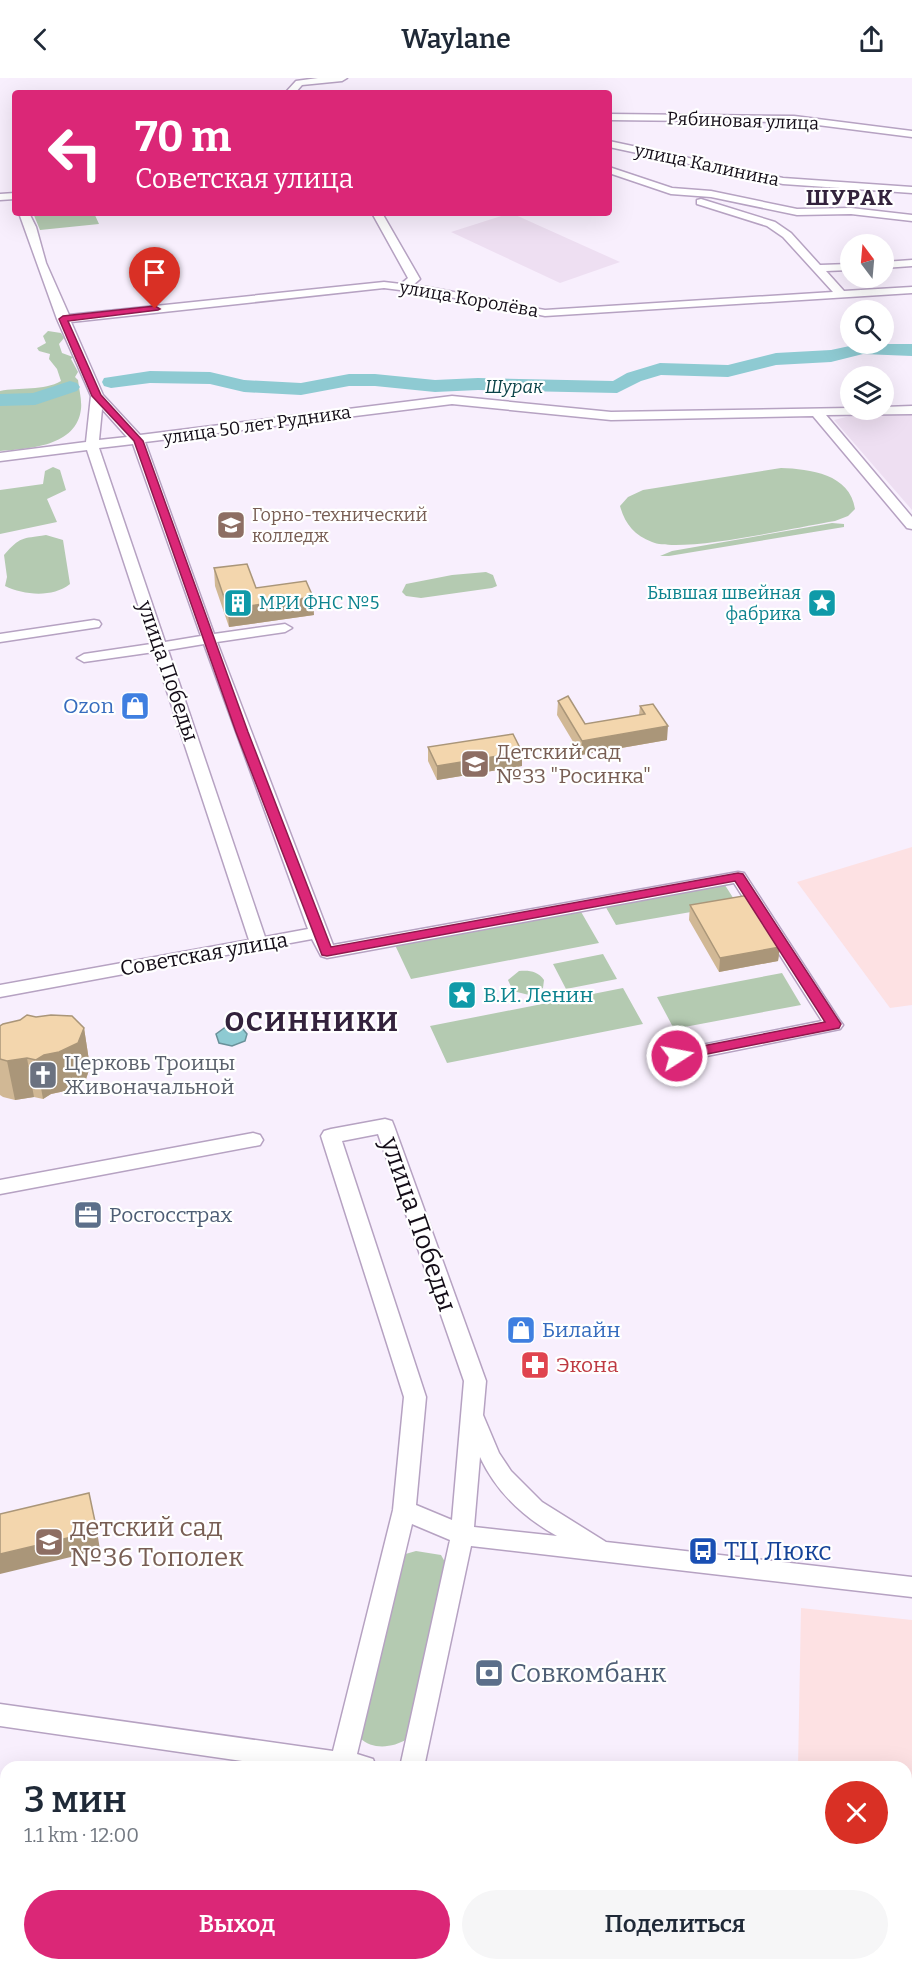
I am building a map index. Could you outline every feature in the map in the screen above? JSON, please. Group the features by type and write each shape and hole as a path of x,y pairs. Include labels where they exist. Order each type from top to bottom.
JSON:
{"street":[{"path":"295,80 342,78"},
{"name":"Рябиновая улица","path":"612,117 794,119 912,134"},
{"name":"улица Калинина","path":"612,145 783,181 912,190"},
{"path":"612,171 771,224 787,235 841,294"},
{"path":"671,191 711,194 797,212 851,211 912,218"},
{"name":"улица Победы","path":"25,216 63,319 96,396 138,441 242,732 318,933"},
{"path":"379,216 414,279 405,286"},
{"path":"894,265 912,263"},
{"path":"818,268 840,267"},
{"name":"улица Королёва","path":"63,319 370,286 405,286 545,312 912,290"},
{"name":"улица Победы","path":"96,396 92,446 260,944"},
{"name":"улица 50 лет Рудника","path":"0,458 452,400 611,416 912,410"},
{"path":"817,413 912,525"},
{"path":"0,638 94,624"},
{"path":"84,658 285,628"},
{"name":"Советская улица","path":"0,991 318,933 327,952 738,876 834,1024 677,1056"},
{"name":"улица Победы","path":"350,1761 404,1510 415,1397 331,1136 385,1126 475,1382 462,1535 413,1761"},
{"path":"0,1187 253,1140"},
{"path":"472,1416 499,1472 526,1502 562,1529 612,1553"},
{"path":"404,1510 462,1535 912,1587"},
{"path":"0,1715 315,1761"}],"shaded area":[{"path":"502,216 518,216 620,262 560,283 451,232"},
{"path":"912,413 912,510 834,420 894,420 894,414"},
{"path":"912,847 912,1005 890,1008 797,882"},
{"path":"801,1608 912,1620 912,1761 798,1761"}],"green space":[{"path":"34,216 95,216 99,224 40,230"},
{"path":"48,331 61,333 64,338 59,344 62,353 73,357 71,359 78,372 75,377 78,380 81,409 78,421 71,431 50,443 37,447 0,451 0,391 39,388 61,381 57,369 49,359 50,354 39,351 37,348 46,343 43,336"},
{"path":"53,467 60,470 66,490 47,499 57,522 0,534 0,490 43,484 45,471"},
{"path":"781,468 816,472 837,481 852,497 855,509 848,516 835,521 713,542 667,545 652,542 635,532 620,506 628,497 643,490"},
{"path":"832,523 844,524 844,527 660,556 672,551"},
{"path":"46,535 63,540 70,584 55,591 38,594 5,586 7,577 4,555 22,539"},
{"path":"486,572 493,575 497,586 421,598 406,596 402,592 406,584 452,575"},
{"path":"723,882 737,904 616,925 604,904"},
{"path":"580,910 599,943 411,979 395,945"},
{"path":"603,954 617,979 566,989 553,964"},
{"path":"519,971 530,971 539,975 544,980 543,988 529,995 513,991 508,980"},
{"path":"782,973 801,1005 674,1029 657,997"},
{"path":"623,988 643,1024 447,1063 430,1026"},
{"path":"416,1551 441,1555 449,1569 407,1739 389,1746 376,1746 360,1738 402,1555"}],"water":[{"path":"227,1026 242,1028 247,1034 245,1041 232,1046 219,1043 216,1034"}],"building":[{"path":"247,564 256,588 306,581 313,597 228,609 214,568"},
{"path":"568,696 585,724 645,714 640,706 653,704 668,726 582,741 558,701"},
{"path":"513,734 522,752 437,766 428,747"},
{"path":"749,895 780,947 720,958 690,905"},
{"path":"27,1015 72,1016 84,1028 78,1043 59,1052 44,1055 36,1060 27,1058 7,1061 0,1059 0,1026 20,1020"},
{"path":"89,1493 97,1531 0,1554 0,1514"}],"waterway":[{"name":"Шурак","path":"111,382 150,377 210,378 244,386 301,389 349,380 375,380 435,386 478,384 617,387 634,377 660,369 728,371 776,359 831,356 863,348 912,350"},
{"name":"Шурак","path":"0,400 35,399 70,387"}],"place":[{"name":"Горно-технический колледж","path":"231,525"},
{"name":"МРИ ФНС №5","path":"238,603"},
{"name":"Бывшая швейная фабрика","path":"822,603"},
{"name":"Ozon","path":"135,706"},
{"name":"Детский сад №33 \"Росинка\"","path":"475,764"},
{"name":"В.И. Ленин","path":"462,995"},
{"name":"Церковь Троицы Живоначальной","path":"43,1075"},
{"name":"Росгосстрах","path":"88,1215"},
{"name":"Билайн","path":"521,1330"},
{"name":"Экона","path":"535,1365"},
{"name":"детский сад №36 Тополек","path":"49,1542"},
{"name":"ТЦ Люкс","path":"703,1551"},
{"name":"Совкомбанк","path":"489,1673"}],"district":[{"name":"ШУРАК","path":"850,197"},
{"name":"ОСИННИКИ","path":"312,1022"}],"route":[{"path":"155,309 63,319 96,396 138,441 242,732 327,952 738,876 834,1024 677,1056"}]}
